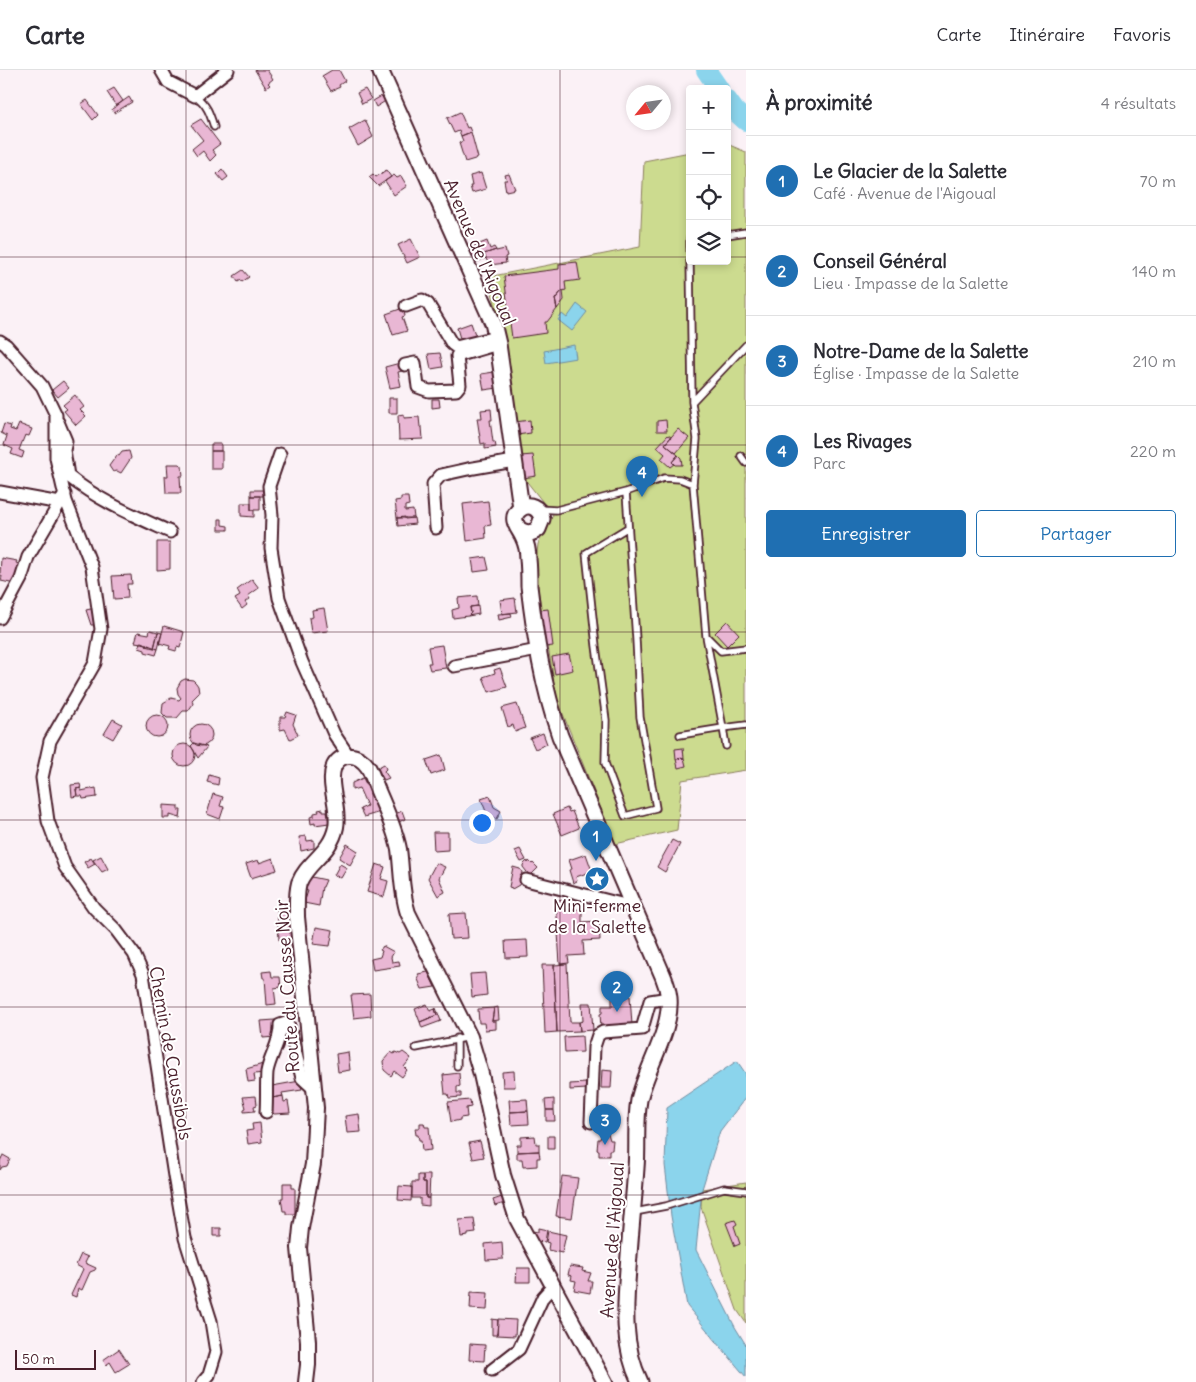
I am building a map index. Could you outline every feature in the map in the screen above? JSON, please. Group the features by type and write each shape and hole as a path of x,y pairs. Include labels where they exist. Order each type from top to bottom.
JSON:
{"main road":[{"name":"Avenue de l'Aigoual","path":"380,70 471,276 489,312 497,341 518,488 533,516 528,559"},
{"name":"Avenue de l'Aigoual","path":"533,516 518,511 515,519 525,541 538,650 549,703 560,736 663,976 669,998 667,1019 639,1101 625,1326 628,1349 640,1382"},
{"path":"520,530 527,533 533,516"}],"street":[{"path":"161,70 168,82 195,96 228,70"},
{"path":"406,306 422,300 428,304 452,344 456,346 497,341"},
{"name":"Chemin de Caussibols","path":"0,340 42,386 56,415 56,458 62,498 92,567 100,629 95,663 50,741 42,778 48,821 64,867 94,908 116,930 134,954 143,974 185,1238 211,1320 216,1352 209,1375 204,1382"},
{"path":"405,365 415,363 418,387 430,391 456,390 460,385 457,356 497,341"},
{"path":"56,415 66,441 64,450 68,476 86,491 170,532"},
{"path":"280,454 269,486 272,515 271,548 279,598 306,671 334,734 348,756 356,756 367,766 394,832 399,850 402,893 408,913 481,1074 494,1140 512,1209 605,1382"},
{"path":"436,528 433,484 441,475 514,461"},
{"path":"0,492 62,498 28,557 21,579 0,618"},
{"path":"454,666 538,650"},
{"name":"Route du Causse Noir","path":"306,1382 308,1341 299,1248 313,1164 315,1130 314,1089 297,917 297,895 300,882 328,847 334,835 337,813 332,774 335,764 340,758 348,756"},
{"path":"526,880 633,907"},
{"path":"591,1122 594,1047 598,1035 603,1032 642,1029 650,1001 669,998"},
{"path":"266,1112 267,1072 272,1053 280,1037 280,1025 283,1023 289,1026 302,1078 314,1089"},
{"path":"492,1370 520,1349 544,1297 553,1286"}],"lane":[{"path":"195,96 203,102 208,110 214,127"},
{"path":"731,234 746,232"},
{"path":"690,265 692,402 697,439 693,484 706,636 726,746"},
{"path":"692,402 746,344"},
{"path":"741,456 746,463"},
{"path":"533,516 626,492 664,478 680,479 693,484"},
{"path":"626,492 640,717 656,808 625,816 605,763 606,720 586,553 627,528"},
{"path":"533,516 556,510"},
{"path":"706,636 721,651 746,648"},
{"path":"680,735 746,725"},
{"path":"416,1048 464,1037 456,1066"},
{"path":"632,1212 666,1206 724,1188 746,1191"}],"green space":[{"path":"731,146 746,152 746,770 682,780 677,830 615,844 557,699 538,589 536,563 538,544 553,515 524,478 504,338 488,277 640,247 644,161 686,153 686,265 731,265"},
{"path":"746,1182 746,1323 737,1310 701,1207 702,1189"}],"water":[{"path":"577,304 587,312 572,331 558,320 562,314 567,318"},
{"path":"574,345 576,358 546,363 544,351"},
{"path":"737,1061 746,1074 746,1097 720,1131 702,1189 696,1250 746,1345 746,1377 687,1306 671,1216 665,1165 667,1108"}],"building":[{"path":"255,70 267,70 273,79 268,83 270,85 266,88"},
{"path":"332,70 339,70 345,81 339,85 340,87 331,91 322,76"},
{"path":"114,88 123,101 116,106 107,92"},
{"path":"365,89 371,99 362,104 357,93"},
{"path":"385,94 387,100 376,107 373,101"},
{"path":"129,97 132,102 114,113 112,109"},
{"path":"87,100 98,115 93,120 81,104"},
{"path":"460,112 467,128 469,127 471,132 461,136 459,131 454,133 447,118"},
{"path":"201,119 220,144 212,150 216,155 210,161 203,151 197,156 192,149 203,140 191,125"},
{"path":"365,120 373,137 358,146 349,129"},
{"path":"471,132 478,158 465,162 459,143 463,141 461,136"},
{"path":"222,169 228,177 223,181 217,174"},
{"path":"386,170 391,177 378,186 369,177 373,174 376,177"},
{"path":"481,173 486,189 472,193 470,176"},
{"path":"509,174 515,189 506,191 504,180 507,180 505,175"},
{"path":"394,175 397,178 401,176 407,186 394,195 385,181"},
{"path":"411,239 420,257 407,263 398,245"},
{"path":"487,241 490,249 494,247 496,250 484,254 486,258 474,263 467,249"},
{"path":"505,249 506,263 489,265 484,254"},
{"path":"577,262 580,280 565,282 566,290 562,291 555,299 557,309 545,322 546,333 512,338 504,276 559,269 559,264"},
{"path":"243,270 249,277 242,282 241,280 238,282 234,276"},
{"path":"562,291 564,300 557,309 555,299"},
{"path":"403,308 405,316 402,317 407,331 393,335 386,314"},
{"path":"471,323 476,337 461,342 457,328"},
{"path":"440,353 443,367 431,369 428,354"},
{"path":"400,363 402,371 398,372 401,386 390,388 385,367"},
{"path":"494,372 498,388 484,390 481,374"},
{"path":"63,381 69,388 58,397 52,390"},
{"path":"75,395 84,407 80,410 86,416 76,425 64,411 67,409 63,405"},
{"path":"389,398 397,398 397,413 389,413"},
{"path":"432,399 439,399 440,407 432,408"},
{"path":"491,409 492,420 490,420 493,442 495,442 496,447 485,449 485,443 481,444 477,418 482,418 481,410"},
{"path":"404,414 404,418 419,417 423,439 399,440 398,415"},
{"path":"530,420 531,433 517,435 515,422"},
{"path":"666,420 667,431 657,431 657,421"},
{"path":"4,424 11,426 10,429 16,431 19,424 32,429 29,436 25,435 19,450 24,452 22,458 11,454 13,449 4,445 7,436 1,433"},
{"path":"678,429 689,438 676,453 665,444"},
{"path":"668,435 671,437 665,444 678,455 672,462 674,464 670,467 661,459 665,454 657,447"},
{"path":"211,444 221,444 221,451 211,451"},
{"path":"129,451 131,458 121,473 113,472 109,466 117,455 119,456 122,452"},
{"path":"211,451 222,451 222,469 211,469"},
{"path":"533,455 536,476 523,478 521,456"},
{"path":"678,455 681,458 682,465 675,465 672,462"},
{"path":"167,464 180,464 182,466 183,476 180,476 181,493 166,493 165,476 168,476"},
{"path":"251,490 264,490 264,496 251,496"},
{"path":"251,496 260,496 260,510 251,510"},
{"path":"401,497 408,497 409,505 405,506 405,511 413,510 414,518 397,518 395,501 401,500"},
{"path":"488,501 491,525 485,526 486,538 467,541 463,504"},
{"path":"241,503 251,503 254,517 241,516"},
{"path":"405,517 405,519 414,518 415,524 398,526 397,518"},
{"path":"219,519 222,519 222,525 228,526 228,530 219,530"},
{"path":"157,542 170,542 170,569 157,570"},
{"path":"486,557 489,570 474,572 472,559"},
{"path":"1,558 17,561 16,563 21,565 15,584 1,581"},
{"path":"131,575 132,584 127,584 128,598 114,599 112,576"},
{"path":"252,579 259,588 248,596 250,599 245,602 247,605 242,609 235,599 240,596 237,590"},
{"path":"477,596 478,606 470,607 471,613 468,616 453,618 452,610 459,608 458,598"},
{"path":"515,598 517,612 502,614 500,600"},
{"path":"478,606 479,614 468,616 471,613 470,607"},
{"path":"95,608 96,625 91,625 86,610"},
{"path":"324,608 328,631 311,633 309,618 313,617 312,610"},
{"path":"548,609 553,646 545,647 540,610"},
{"path":"511,613 512,617 499,620 498,614"},
{"path":"727,621 739,634 727,646 715,633"},
{"path":"164,626 184,632 180,648 177,647 176,651 169,649 170,646 159,643"},
{"path":"150,630 158,632 154,648 146,646 147,644 135,642 138,632 149,634"},
{"path":"158,632 162,633 158,649 154,648"},
{"path":"141,642 158,649 156,655 139,648"},
{"path":"442,645 446,668 430,670 428,663 431,663 428,647"},
{"path":"569,654 573,670 555,674 552,657"},
{"path":"500,668 507,687 489,692 483,677 495,673 494,670"},
{"path":"185,679 193,680 196,683 199,693 192,700 193,704 188,711 183,711 177,718 167,718 162,713 163,703 171,698 179,700 181,698 177,688 181,681"},
{"path":"517,704 525,728 515,732 513,725 508,727 502,708"},
{"path":"287,712 296,715 293,724 298,735 290,739 285,729 280,730 280,717 285,717"},
{"path":"157,715 165,718 168,726 165,734 157,737 149,734 146,726 149,718"},
{"path":"113,719 122,724 113,739 104,734"},
{"path":"197,724 205,724 212,731 212,739 205,746 197,746 190,739 190,731"},
{"path":"543,733 547,744 535,749 530,738"},
{"path":"194,743 207,747 198,758 191,746"},
{"path":"180,744 188,744 195,751 195,759 188,766 180,766 173,759 173,751"},
{"path":"683,748 684,758 676,759 675,749"},
{"path":"441,755 445,770 431,775 426,760"},
{"path":"684,758 686,766 678,768 676,759"},
{"path":"384,764 386,769 384,771 389,778 384,780 377,768"},
{"path":"209,775 219,778 218,785 207,782"},
{"path":"363,778 380,812 364,817 360,809 367,806 359,788 352,790 352,783"},
{"path":"80,784 81,788 76,789 77,796 72,797 71,785"},
{"path":"81,788 81,791 96,788 97,797 83,799 82,796 77,796 76,789"},
{"path":"213,794 223,797 220,806 224,807 220,819 207,814"},
{"path":"490,796 494,807 501,811 497,819 487,814 481,799"},
{"path":"163,805 178,806 178,810 181,810 180,818 170,815 170,818 163,818"},
{"path":"567,808 569,812 572,811 579,828 562,835 553,814"},
{"path":"323,809 323,811 327,811 329,823 311,824 310,817 314,816 314,813 319,812 318,810"},
{"path":"402,811 405,819 397,823 393,815"},
{"path":"433,832 448,832 448,850 434,851"},
{"path":"306,836 307,841 314,840 314,848 301,851 299,837"},
{"path":"672,840 680,844 665,872 657,867"},
{"path":"347,844 358,851 350,865 339,858"},
{"path":"520,849 526,860 521,862 515,851"},
{"path":"586,854 592,871 576,877 577,881 573,883 569,870 572,869 569,860"},
{"path":"101,856 108,869 102,872 93,860"},
{"path":"91,858 95,864 88,868 84,862"},
{"path":"273,858 277,870 251,878 246,864 258,860 259,863"},
{"path":"527,861 528,863 529,861 533,863 538,868 530,876 523,867"},
{"path":"436,863 445,867 439,878 445,892 438,896 428,878"},
{"path":"340,864 347,868 341,878 334,875"},
{"path":"376,864 385,867 381,879 388,881 384,897 367,892"},
{"path":"513,867 520,869 522,872 519,885 512,889 509,887"},
{"path":"307,876 326,880 322,887 319,906 304,903 308,891 302,889"},
{"path":"565,900 566,910 582,909 582,922 599,921 600,940 583,941 584,955 568,956 569,963 560,964 556,901"},
{"path":"277,907 291,907 293,944 284,945 284,939 279,940"},
{"path":"466,913 468,938 451,939 449,914"},
{"path":"316,927 333,930 330,946 313,944"},
{"path":"527,940 528,957 506,958 505,941"},
{"path":"383,946 394,952 391,957 392,962 399,961 400,966 373,970 371,959 380,957 382,951 380,950"},
{"path":"567,964 570,1022 579,1022 580,1031 557,1032 554,965"},
{"path":"542,965 554,965 557,1032 545,1033"},
{"path":"271,971 272,977 280,977 281,987 274,988 276,1004 267,1005 265,978 263,978 262,972"},
{"path":"428,972 435,987 422,989 417,977 420,977 418,974"},
{"path":"485,973 487,995 472,997 470,974"},
{"path":"370,994 371,1016 354,1018 351,995"},
{"path":"630,996 632,1025 601,1027 600,1014 602,1013 602,1006 612,1006 612,997"},
{"path":"582,1003 591,1003 593,1030 580,1031 579,1022 583,1021"},
{"path":"427,1004 430,1011 435,1009 437,1015 420,1022 415,1009"},
{"path":"498,1007 499,1020 492,1021 494,1008"},
{"path":"436,1008 441,1021 422,1028 420,1022 437,1015"},
{"path":"494,1008 492,1021 496,1021 496,1029 485,1030 484,1023 479,1023 478,1009"},
{"path":"275,1020 275,1037 263,1038 261,1021"},
{"path":"582,1036 583,1052 565,1053 564,1037"},
{"path":"348,1052 350,1070 338,1072 336,1054"},
{"path":"391,1052 400,1054 403,1052 411,1058 404,1067 407,1070 402,1077 394,1071 391,1076 384,1070 383,1061"},
{"path":"263,1064 264,1073 254,1074 255,1081 248,1082 246,1069"},
{"path":"602,1070 612,1071 611,1088 601,1088"},
{"path":"514,1071 515,1087 503,1087 502,1072"},
{"path":"459,1073 460,1086 457,1087 457,1093 461,1093 461,1097 449,1098 448,1094 445,1094 443,1075"},
{"path":"300,1081 302,1090 282,1093 283,1096 272,1098 272,1086"},
{"path":"586,1083 587,1089 570,1090 570,1084"},
{"path":"256,1096 257,1105 254,1106 255,1111 244,1112 246,1108 243,1097"},
{"path":"283,1096 284,1102 288,1101 290,1113 274,1114 272,1112 272,1098"},
{"path":"527,1099 528,1111 510,1112 509,1100"},
{"path":"554,1099 554,1110 546,1110 545,1100"},
{"path":"470,1100 471,1107 466,1108 467,1117 451,1122 448,1102"},
{"path":"546,1110 554,1110 555,1121 546,1121"},
{"path":"528,1111 529,1124 511,1125 510,1112"},
{"path":"359,1114 361,1132 347,1133 345,1116"},
{"path":"260,1123 262,1142 248,1144 246,1131 253,1130 252,1124"},
{"path":"420,1123 424,1123 425,1127 429,1127 431,1150 422,1151 421,1140 416,1135 415,1128 420,1128"},
{"path":"605,1129 610,1140 613,1140 612,1150 609,1150 609,1156 599,1156 599,1150 597,1150 598,1139 600,1139"},
{"path":"535,1136 536,1144 539,1144 539,1151 517,1152 517,1145 521,1145 521,1137"},
{"path":"548,1136 554,1136 554,1149 548,1149"},
{"path":"480,1141 484,1157 473,1159 469,1143"},
{"path":"539,1151 540,1158 537,1158 537,1166 523,1167 522,1159 517,1159 517,1152"},
{"path":"3,1155 10,1159 7,1166 2,1167 0,1170 0,1161"},
{"path":"418,1175 423,1175 423,1182 426,1182 426,1198 429,1198 429,1206 420,1205 420,1198 412,1198 412,1182 418,1182"},
{"path":"423,1175 430,1175 429,1198 426,1198 426,1182 423,1182"},
{"path":"562,1176 578,1178 572,1218 556,1216"},
{"path":"283,1183 292,1183 292,1188 295,1188 295,1214 286,1214 286,1211 283,1211 281,1198 283,1198"},
{"path":"399,1186 412,1187 411,1201 398,1200"},
{"path":"502,1197 505,1203 495,1206 493,1200"},
{"path":"474,1219 476,1233 461,1237 459,1220"},
{"path":"735,1220 737,1224 734,1226 740,1244 735,1246 726,1223"},
{"path":"213,1228 221,1228 221,1236 213,1236"},
{"path":"538,1228 547,1230 545,1242 536,1241 532,1231 538,1232"},
{"path":"548,1231 566,1235 562,1253 548,1250 549,1243 546,1242"},
{"path":"502,1242 503,1259 486,1260 485,1244"},
{"path":"81,1254 88,1257 85,1263 96,1268 90,1272 82,1290 78,1288 76,1297 71,1295 83,1269 76,1265"},
{"path":"570,1266 583,1268 582,1271 591,1273 588,1281 592,1281 590,1293 574,1290 576,1281 571,1280 572,1276 568,1275"},
{"path":"517,1268 530,1268 530,1282 516,1282"},
{"path":"471,1292 488,1293 487,1310 470,1309"},
{"path":"492,1319 498,1320 497,1335 492,1335"},
{"path":"498,1319 516,1320 515,1336 497,1335"},
{"path":"470,1344 485,1345 484,1361 469,1360"},
{"path":"119,1349 129,1364 116,1372 110,1362 106,1365 103,1360"}],"waterway":[{"path":"706,70 716,85"},
{"path":"731,106 746,121"}],"place":[{"name":"Les Rivages","path":"642,497"},
{"name":"Le Glacier de la Salette","path":"596,861"},
{"name":"Mini-ferme de la Salette","path":"597,879"},
{"name":"Conseil Général","path":"617,1012"},
{"name":"Notre-Dame de la Salette","path":"605,1145"}]}
